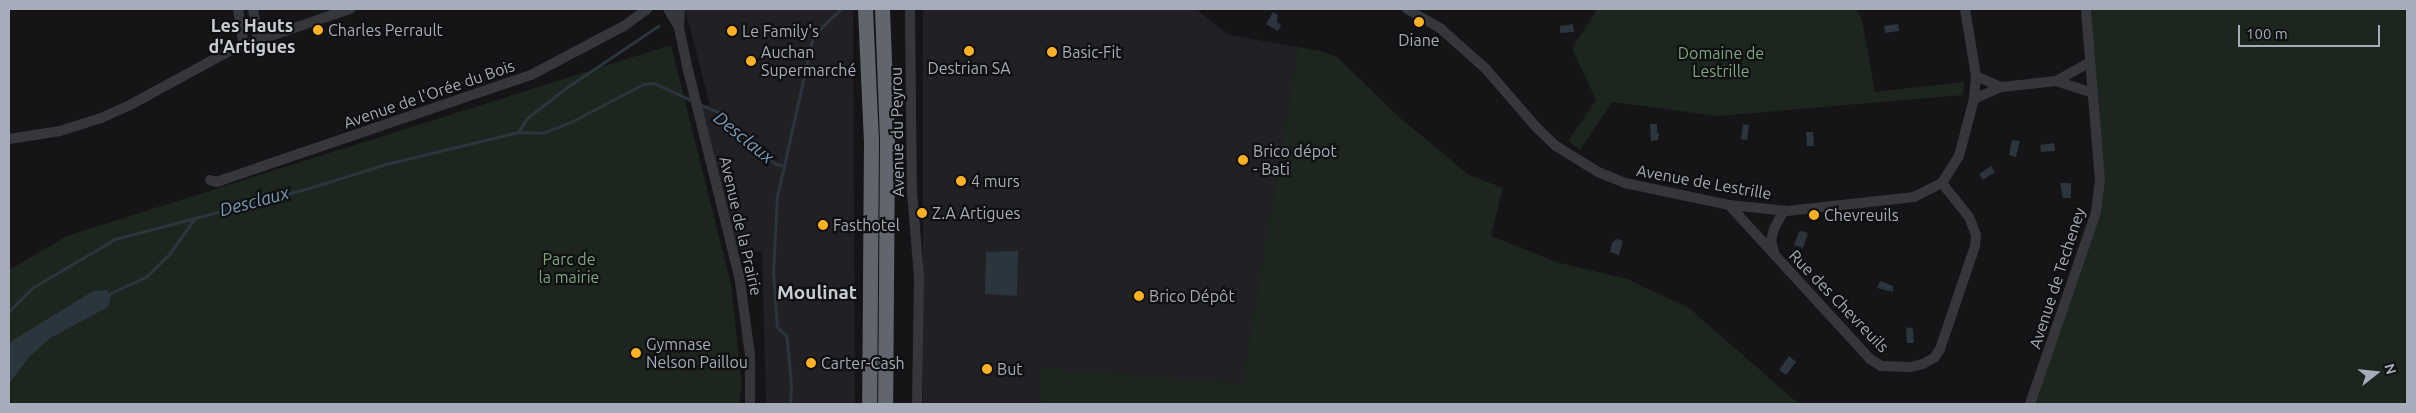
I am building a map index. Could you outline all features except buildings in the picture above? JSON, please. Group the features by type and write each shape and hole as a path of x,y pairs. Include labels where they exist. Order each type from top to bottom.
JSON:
{"highway":[{"path":"861,9 867,36"},
{"path":"865,9 871,140 869,404"},
{"path":"883,12 887,140 885,404"}],"street":[{"path":"238,9 244,44"},
{"path":"253,9 258,40"},
{"path":"9,139 68,129 112,114 244,44 350,9"},
{"name":"Avenue de l'Orée du Bois","path":"210,180 217,182 225,180 531,75 624,26 647,9"},
{"name":"Avenue de la Prairie","path":"670,9 679,28 740,281 750,355 750,404"},
{"name":"Avenue de la Prairie","path":"679,28 680,9"},
{"name":"Avenue du Peyrou","path":"910,9 912,192 919,278 917,404"},
{"name":"Avenue de Lestrille","path":"1407,9 1440,28 1486,69 1536,127 1556,146 1573,157 1625,183 1729,205 1784,210 1914,197 1942,183"},
{"path":"1942,183 1959,156 1974,99 1976,76 1965,9"},
{"name":"Avenue de Techeney","path":"2030,404 2096,212 2100,181 2086,9"},
{"path":"1974,99 2001,87 2056,81 2090,62"},
{"path":"1976,76 2001,87"},
{"path":"2056,81 2093,93"},
{"name":"Rue des Chevreuils","path":"1729,205 1870,358 1881,366 1892,367 1923,364 1934,358 1940,349 1975,246 1976,235 1968,214 1942,183"},
{"path":"1775,255 1771,241 1774,229 1784,210"}],"shaded area":[{"path":"685,9 864,9 853,11 855,404 766,404 762,252 732,248 697,107 710,105"},
{"path":"923,9 1196,9 1229,35 1298,47 1242,383 1041,368 1041,404 923,404"},
{"path":"1273,12 1278,15 1277,22 1281,25 1278,31 1266,24"},
{"path":"1573,24 1574,32 1560,33 1560,26"},
{"path":"1898,24 1899,31 1885,33 1884,26"},
{"path":"1650,124 1657,124 1658,140 1651,141"},
{"path":"1743,124 1749,125 1747,140 1741,139"},
{"path":"1806,132 1813,132 1814,146 1807,146"},
{"path":"2012,140 2020,141 2016,157 2009,155"},
{"path":"2054,143 2055,151 2041,152 2040,145"},
{"path":"1991,166 1995,172 1983,180 1979,174"},
{"path":"2060,183 2071,183 2071,198 2063,198"},
{"path":"1801,231 1808,233 1803,248 1794,245"},
{"path":"1616,239 1623,241 1619,255 1610,252 1612,243"},
{"path":"1018,251 1017,296 985,294 986,252"},
{"path":"1880,281 1893,286 1893,292 1877,288"},
{"path":"107,290 111,297 108,307 50,338 29,357 9,384 9,343 93,291"},
{"path":"1909,327 1913,329 1914,343 1907,343 1906,329"},
{"path":"1789,356 1796,362 1786,375 1779,370"}],"green space":[{"name":"Domaine de Lestrille","path":"1595,9 1856,9 1862,20 1875,92 1964,82 1963,95 1718,116 1612,102 1580,150 1568,141 1596,100 1572,48 1595,13"},
{"path":"2089,9 2407,9 2407,404 2030,404 2096,212 2100,181"},
{"name":"Parc de la mairie","path":"671,45 731,284 742,385 739,404 9,404 9,270 67,236"},
{"path":"1298,47 1320,51 1337,57 1399,117 1469,175 1503,188 1491,236 1556,262 1627,279 1689,308 1799,404 1041,404 1041,368 1242,383"}],"waterway":[{"name":"Desclaux","path":"699,104 720,113 758,151 776,164 784,166 813,35 841,9"},
{"name":"Desclaux","path":"518,132 527,118 563,90 658,26"},
{"name":"Desclaux","path":"9,311 32,288 115,239 309,188 386,164 518,132 542,133 571,122 643,84 654,83 693,101"},
{"path":"784,166 777,196 773,273 777,327 786,335 787,340 791,386 790,404"},
{"path":"109,294 147,276 169,254 195,218"}],"place":[{"name":"Diane","path":"1419,22"},
{"name":"Charles Perrault","path":"318,30"},
{"name":"Le Family's","path":"732,31"},
{"name":"Destrian SA","path":"969,51"},
{"name":"Basic-Fit","path":"1052,52"},
{"name":"Auchan Supermarché","path":"751,61"},
{"name":"Brico dépot - Bati","path":"1243,160"},
{"name":"4 murs","path":"961,181"},
{"name":"Z.A Artigues","path":"922,213"},
{"name":"Chevreuils","path":"1814,215"},
{"name":"Fasthotel","path":"823,225"},
{"name":"Brico Dépôt","path":"1139,296"},
{"name":"Gymnase Nelson Paillou","path":"636,353"},
{"name":"Carter-Cash","path":"811,363"},
{"name":"But","path":"987,369"}],"district":[{"name":"Les Hauts d'Artigues","path":"252,36"},
{"name":"Moulinat","path":"817,293"}]}
